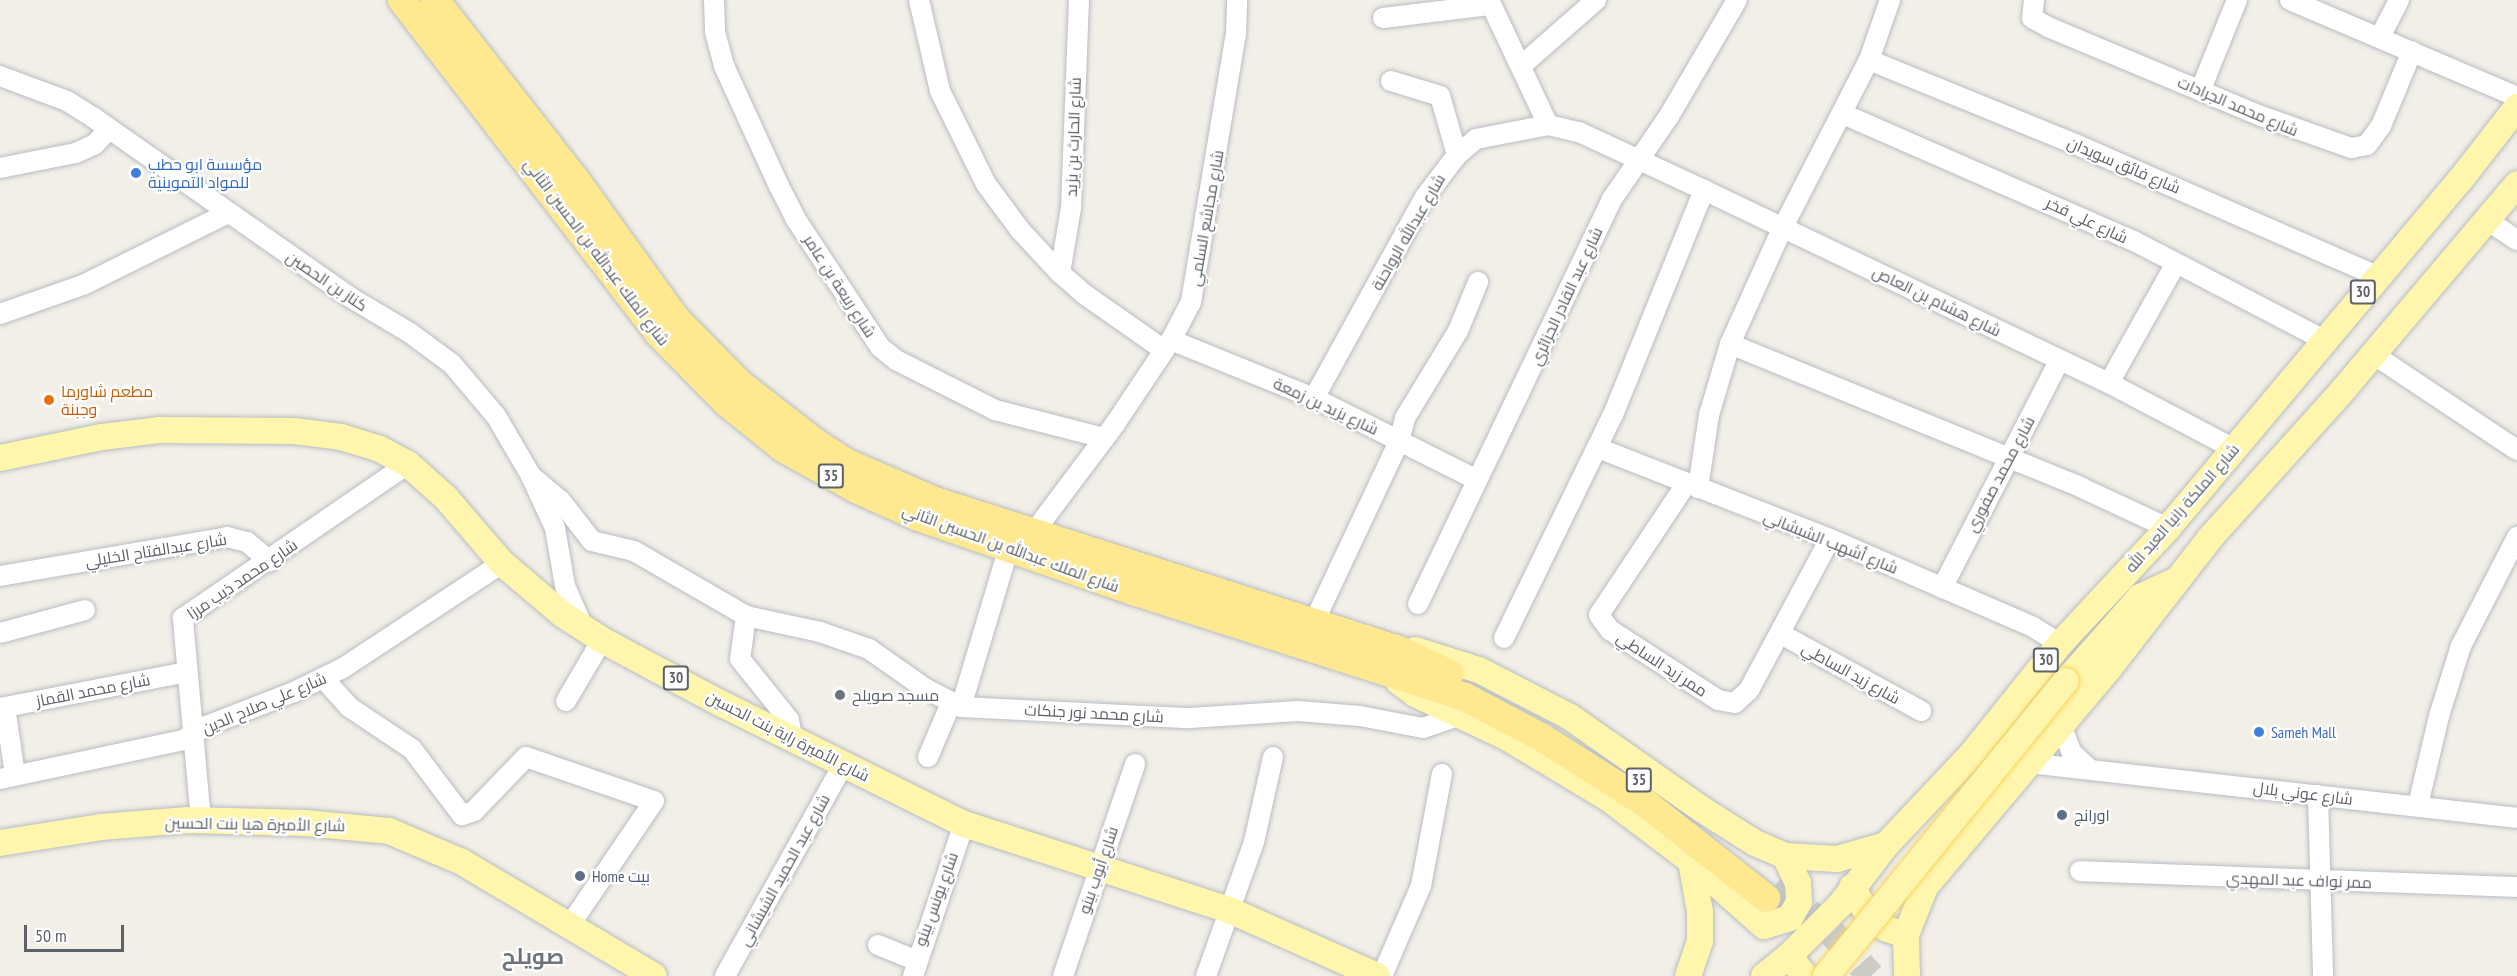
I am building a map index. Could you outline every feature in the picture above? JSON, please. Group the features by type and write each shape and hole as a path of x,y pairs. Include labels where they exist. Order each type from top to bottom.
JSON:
{"highway":[{"name":"شارع الملك عبدالله بن الحسين الثاني","path":"402,0 634,304 680,358 728,403 783,448 856,489 1008,549 1393,661 1491,693 1603,755 1665,797 1771,891"},
{"name":"شارع الملك عبدالله بن الحسين الثاني","path":"435,0 575,179 658,297 740,384 791,426 845,462 935,501 1314,622 1393,661"}],"main road":[{"name":"شارع الملكة رانيا العبد الله","path":"1847,896 1887,844 1971,754 2060,644 2168,528 2377,276 2462,179 2517,106"},
{"path":"1906,975 1906,935 1924,887 2061,725 2175,580 2373,354 2517,184"},
{"name":"شارع الأميرة راية بنت الحسين","path":"0,458 131,433 263,430 360,441 408,464 446,498 502,563 540,596 593,635 793,742 964,824 1229,910 1374,975"},
{"path":"1826,976 2066,681 2140,597 2175,580"},
{"path":"1785,856 1798,883 1799,902 1790,918 1773,926 1764,926 1691,861 1583,782 1460,715 1415,694 1393,661 1432,652 1507,683 1586,727 1703,810 1755,843 1785,856 1837,858 1887,844"},
{"name":"شارع الأميرة هيا بنت الحسين","path":"0,843 100,826 201,821 305,823 407,836 462,862 654,976"},
{"path":"1688,976 1700,942 1700,912 1691,861"},
{"path":"1847,896 1870,918 1887,929 1906,935"},
{"name":"30","path":"1764,976 1789,956 1847,896"},
{"path":"1789,956 1805,976"}],"street":[{"name":"شارع ربيعة بن عامر","path":"714,0 715,32 724,66 779,186 795,218 880,347 896,360 995,410 1104,438"},
{"name":"شارع يزيد بن زمعة","path":"919,0 940,91 954,127 1000,204 1060,273 1084,294 1168,345 1314,398 1478,480"},
{"name":"شارع الحارث بن يزيد","path":"1060,273 1071,208 1079,0"},
{"name":"شارع مجاشع السلمي","path":"1034,532 1104,438 1168,345 1187,310 1198,271 1236,34 1237,0"},
{"path":"1521,66 1596,0"},
{"name":"شارع عبد القادر الجزائري","path":"1418,604 1603,218 1637,160 1669,116 1737,0"},
{"path":"1692,486 1709,415 1730,344 1782,229 1869,60 1890,0"},
{"name":"شارع محمد الجرادات","path":"2034,0 2032,18 2039,23 2336,146 2360,148 2381,126 2412,51"},
{"path":"2201,89 2237,0"},
{"path":"2290,0 2517,97"},
{"path":"2380,37 2399,0"},
{"path":"1383,18 1490,2 1548,125"},
{"name":"شارع فائق سويدان","path":"1869,60 2074,144 2377,276"},
{"name":"كناز بن الحصين","path":"0,76 67,101 228,213 442,356 496,416 531,476 555,528 570,601 593,635"},
{"path":"1391,81 1440,96 1457,155"},
{"name":"شارع علي فخر","path":"1843,114 1989,176 2176,263 2324,340"},
{"name":"شارع هشام بن العاص","path":"1548,125 1579,132 1704,190 2109,383 2234,449"},
{"name":"شارع عبدالله الرواحنة","path":"1314,398 1425,197 1457,155 1476,140 1548,125"},
{"path":"0,168 76,153 94,144 109,129"},
{"path":"1504,638 1598,447 1704,190"},
{"path":"0,314 83,285 228,213"},
{"path":"2487,219 2517,240"},
{"path":"2109,383 2176,263"},
{"path":"1314,622 1399,441 1405,418 1458,331 1478,282"},
{"path":"1730,344 2009,458 2168,528"},
{"path":"2373,354 2517,450"},
{"name":"شارع محمد صفوري","path":"1942,588 2059,361"},
{"name":"شارع أشهب الشيشاني","path":"1598,447 1830,539 2033,627 2060,644"},
{"name":"شارع محمد ذيب مرزا","path":"201,821 196,732 182,622 185,615 270,561 408,464"},
{"name":"شارع محمد نور جنكات","path":"531,476 560,500 592,541 634,551 746,616 853,642 956,705 1190,718 1298,711 1360,716 1423,728 1460,715"},
{"name":"ممر زيد الساطي","path":"1692,486 1601,609 1600,620 1708,694 1727,702 1735,703 1749,690 1830,539"},
{"name":"شارع عبدالفتاح الخليلي","path":"0,576 227,537 247,542 270,561"},
{"path":"2418,805 2436,727 2461,646 2517,537"},
{"path":"928,757 956,705 1008,549"},
{"name":"شارع علي صلاح الدين","path":"8,777 183,740 196,732 324,679 502,563"},
{"path":"540,596 562,570"},
{"path":"0,633 85,610"},
{"path":"746,616 740,659 789,720 793,742"},
{"name":"شارع زيد الساطي","path":"1781,634 1921,711"},
{"path":"566,701 593,635"},
{"name":"شارع محمد القماز","path":"2,708 187,672"},
{"path":"324,679 349,707 412,748 462,815 474,811 526,757 654,801 570,925"},
{"path":"2,708 8,777"},
{"path":"2061,725 2072,753 2089,769"},
{"path":"1206,976 1254,842 1273,757"},
{"name":"شارع عوني بلال","path":"2028,763 2418,805 2517,818"},
{"name":"شارع أيوب بينو","path":"1063,976 1135,764"},
{"name":"شارع عبد الحميد الشيشاني","path":"725,976 843,765"},
{"path":"1374,975 1421,886 1442,774"},
{"path":"2318,795 2318,881 2323,976"},
{"name":"شارع يونس بينو","path":"914,968 964,824"},
{"name":"ممر نواف عبد المهدي","path":"2080,871 2517,887"},
{"path":"878,945 914,968"}],"tunnel":[{"path":"1776,884 1832,933 1871,976"}],"place":[{"name":"مؤسسة ابو حطب للمواد التموينية","path":"136,173"},
{"name":"مطعم شاورما وجبنة","path":"49,400"},
{"name":"مسجد صويلح","path":"840,695"},
{"name":"Sameh Mall","path":"2259,732"},
{"name":"اورانج","path":"2062,815"},
{"name":"Home بيت","path":"580,876"}],"district":[{"name":"صويلح","path":"533,957"}]}
